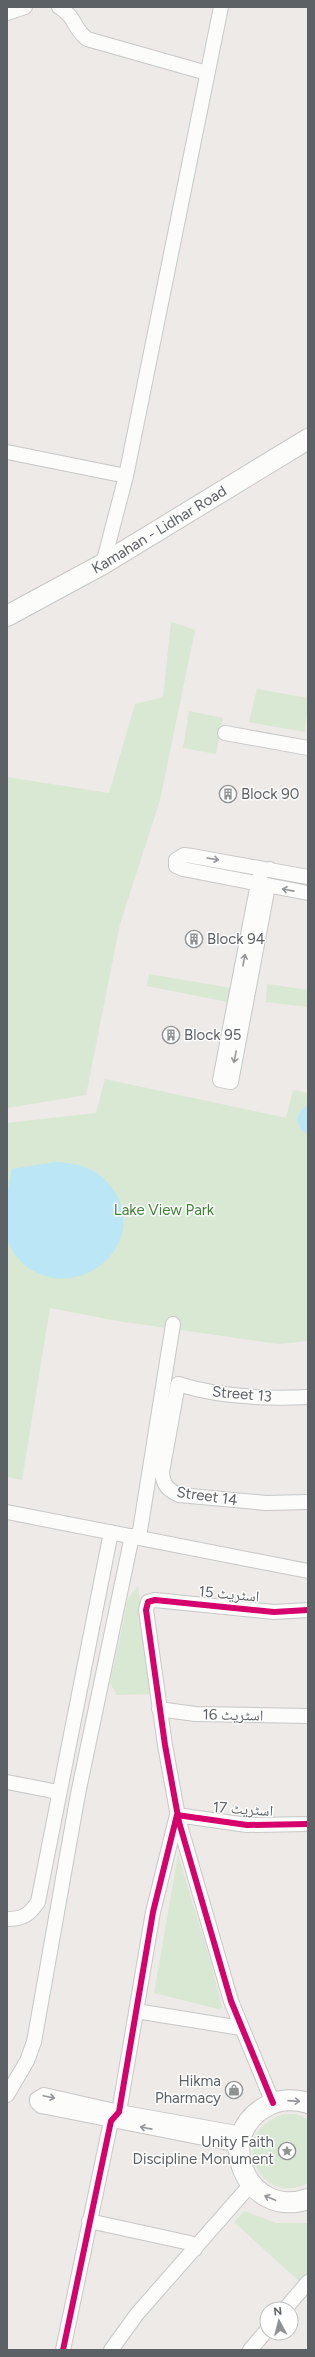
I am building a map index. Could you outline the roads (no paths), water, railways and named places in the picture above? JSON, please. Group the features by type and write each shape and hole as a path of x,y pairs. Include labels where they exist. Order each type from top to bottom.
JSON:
{"main road":[{"name":"Kamahan - Lidhar Road","path":"7,616 103,564 308,439"},
{"path":"308,2103 295,2100 273,2103 254,2115 240,2140 241,2166 251,2184 261,2194 273,2200 287,2202 308,2199"}],"street":[{"path":"7,13 25,7"},
{"path":"59,7 71,15 79,32 87,39 207,73"},
{"path":"103,564 126,476 221,7"},
{"path":"7,452 126,476"},
{"path":"225,733 308,748"},
{"path":"308,877 192,856 184,855 176,860 176,866 183,869 308,894"},
{"path":"264,884 258,878 263,871 270,870"},
{"path":"243,990 231,1082 220,1080 243,990 264,884"},
{"path":"7,2095 27,2061 34,2042 78,1794 135,1536 173,1324"},
{"name":"Street 13","path":"178,1384 197,1390 230,1395 308,1397"},
{"name":"Street 14","path":"178,1384 162,1472 163,1481 170,1491 179,1495 266,1503 308,1502"},
{"path":"7,1512 308,1570"},
{"path":"7,1919 24,1917 32,1912 38,1902 58,1792 111,1532"},
{"name":"اسٹریٹ 15","path":"159,1709 146,1610 148,1602 155,1600 274,1612 308,1610"},
{"path":"159,1709 177,1815 223,1977 241,2028 273,2103"},
{"name":"اسٹریٹ 16","path":"159,1709 195,1714 308,1716"},
{"path":"7,1782 58,1792"},
{"path":"63,2350 89,2221 115,2116 136,2011 153,1912 177,1815"},
{"name":"اسٹریٹ 17","path":"177,1815 247,1825 308,1824"},
{"path":"136,2011 241,2028"},
{"path":"115,2116 240,2140"},
{"path":"111,2350 137,2314 251,2184"},
{"path":"89,2221 190,2243 195,2249"},
{"path":"292,2301 308,2282"},
{"path":"250,2350 259,2339"}],"water":[{"path":"308,1105 308,1134 301,1130 297,1119 301,1110"},
{"path":"55,1162 82,1166 98,1174 116,1194 123,1214 122,1233 115,1249 103,1263 87,1273 69,1278 49,1277 30,1269 19,1260 10,1247 6,1231 6,1204 12,1169"}],"place":[{"name":"Block 90","path":"228,794"},
{"name":"Block 94","path":"194,939"},
{"name":"Block 95","path":"171,1035"},
{"name":"Hikma Pharmacy","path":"234,2090"},
{"name":"Unity Faith Discipline Monument","path":"287,2151"}],"park label":[{"name":"Lake View Park","path":"164,1210"}]}
